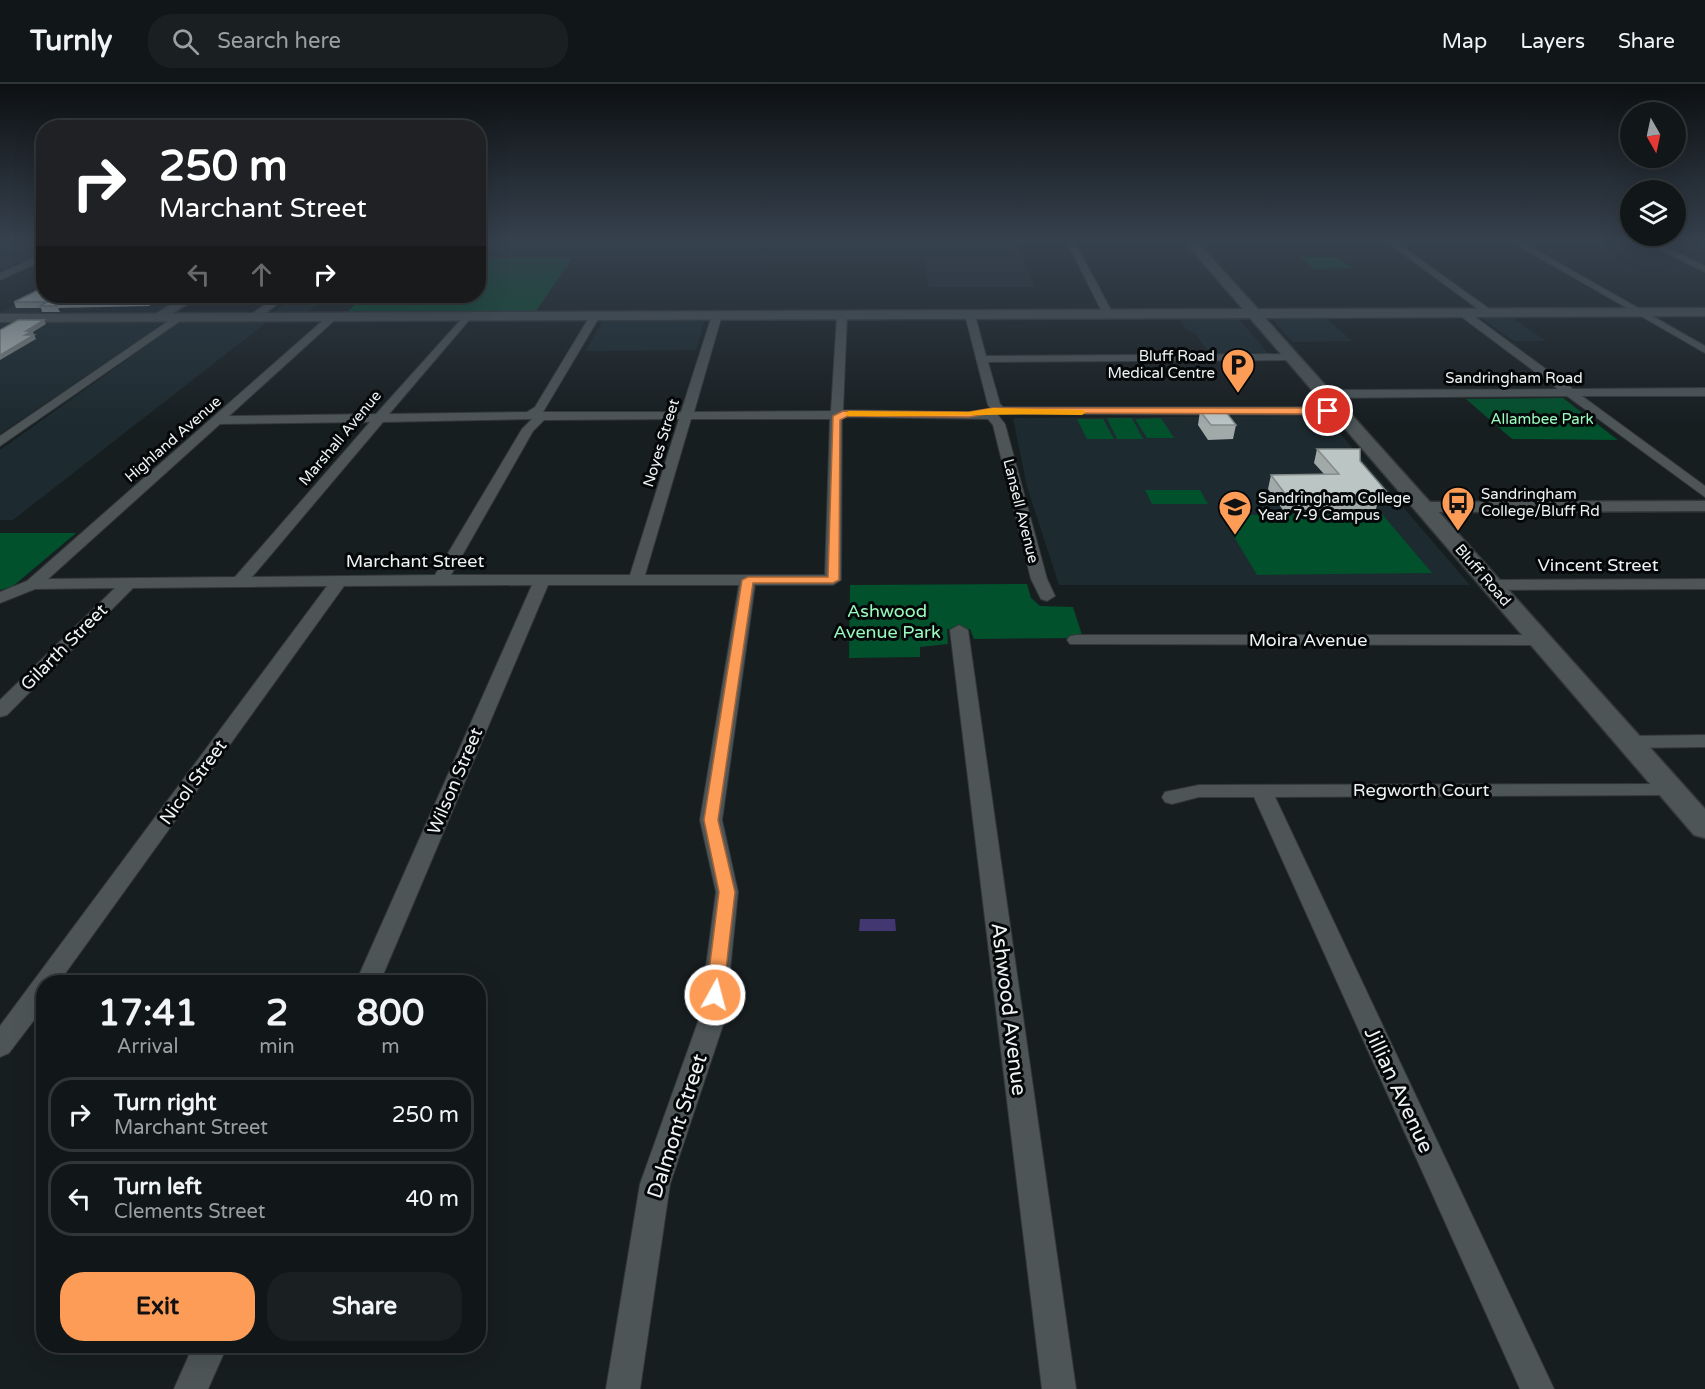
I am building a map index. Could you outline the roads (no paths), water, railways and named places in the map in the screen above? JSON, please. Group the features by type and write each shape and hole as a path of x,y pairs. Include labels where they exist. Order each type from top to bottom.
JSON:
{"main road":[{"name":"Bluff Road","path":"1243,303 1705,828"},
{"path":"0,318 970,315 1107,312 1252,314 1705,312"}],"street":[{"path":"159,317 182,303"},
{"path":"254,317 273,303"},
{"path":"1102,303 1107,312"},
{"path":"1476,303 1490,313"},
{"path":"1622,303 1705,350"},
{"path":"1463,313 1705,493"},
{"name":"Noyes Street","path":"636,580 717,315"},
{"path":"839,416 842,315"},
{"name":"Lansell Avenue","path":"970,315 1038,579 1047,596"},
{"name":"Marshall Avenue","path":"239,582 466,316"},
{"path":"440,580 595,316"},
{"path":"0,442 181,317"},
{"name":"Highland Avenue","path":"33,584 333,317"},
{"path":"982,359 1291,357"},
{"name":"Sandringham Road","path":"1323,394 1705,392"},
{"path":"218,420 1338,411"},
{"name":"Marchant Street","path":"0,598 33,584 440,580 833,580 839,416"},
{"path":"1423,507 1705,506"},
{"name":"Wilson Street","path":"371,975 542,580"},
{"name":"Dalmont Street","path":"623,1389 655,1184 712,1019 727,892 711,820 748,580"},
{"name":"Nicol Street","path":"51,975 339,581"},
{"name":"Gilarth Street","path":"0,711 129,584"},
{"name":"Vincent Street","path":"1492,585 1705,584"},
{"name":"Ashwood Avenue","path":"959,630 1059,1389"},
{"name":"Moira Avenue","path":"1076,640 1541,640"},
{"path":"1630,742 1705,741"},
{"name":"Regworth Court","path":"1172,796 1199,791 1672,790"},
{"name":"Jillian Avenue","path":"1262,791 1537,1389"},
{"path":"0,1046 36,998"},
{"path":"191,1389 207,1353"}],"place":[{"name":"Bluff Road Medical Centre","path":"1238,394"},
{"name":"Sandringham College/Bluff Rd","path":"1458,532"},
{"name":"Sandringham College Year 7-9 Campus","path":"1235,536"}],"park label":[{"name":"Allambee Park","path":"1542,419"},
{"name":"Ashwood Avenue Park","path":"887,621"}]}
